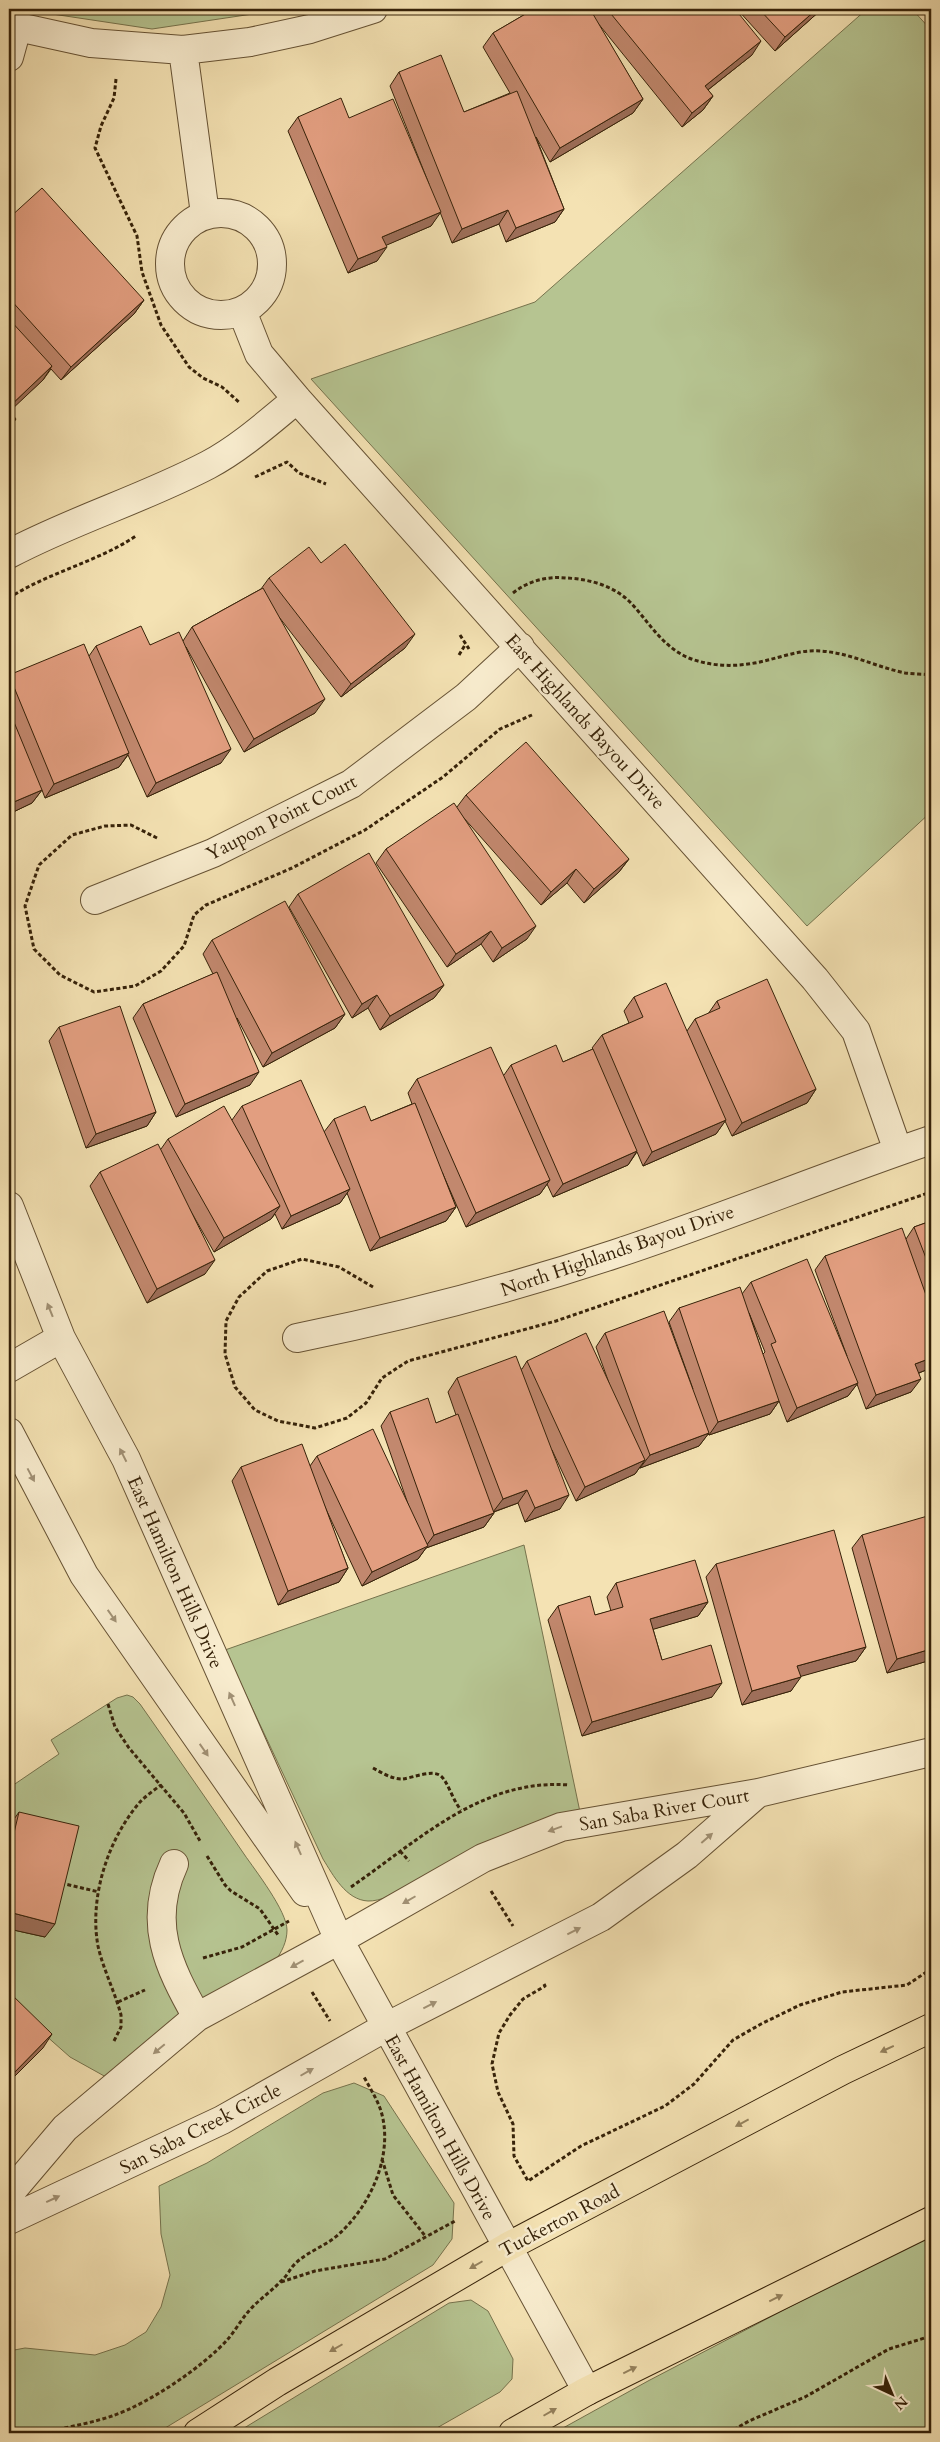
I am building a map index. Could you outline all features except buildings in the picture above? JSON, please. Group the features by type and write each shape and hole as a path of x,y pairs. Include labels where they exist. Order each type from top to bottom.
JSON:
{"main road":[{"name":"Tuckerton Road","path":"198,2433 276,2382 507,2247 843,2070 931,2028"},
{"path":"513,2433 587,2391 931,2221"}],"street":[{"path":"9,57 13,26 91,42 183,50 250,42 310,29 373,9"},
{"path":"183,50 206,214"},
{"path":"215,212 242,216 257,226 267,241 272,257 268,286 257,301 242,311 214,315 200,311 185,302 172,284 169,266 171,248 180,232 189,222 215,212"},
{"name":"East Highlands Bayou Drive","path":"242,311 259,354 297,399 815,978 856,1031 898,1151"},
{"path":"9,554 38,538 127,503 209,464 263,428 297,399"},
{"name":"Yaupon Point Court","path":"95,900 214,853 351,784 466,697 520,647"},
{"name":"North Highlands Bayou Drive","path":"297,1338 391,1318 503,1289 616,1254 931,1140"},
{"name":"East Hamilton Hills Drive","path":"9,1206 62,1338 126,1459 339,1940 587,2391"},
{"path":"9,1368 62,1338"},
{"name":"East Hamilton Hills Drive","path":"9,1432 84,1575 339,1940"},
{"path":"758,1793 931,1752"},
{"name":"San Saba River Court","path":"339,1940 474,1863 560,1826 758,1793"},
{"name":"San Saba River Court","path":"386,2027 601,1917 687,1856 758,1793"},
{"path":"174,1864 163,1895 161,1914 163,1940 170,1968 198,2017"},
{"path":"9,2194 65,2128 198,2017 339,1940"},
{"name":"San Saba Creek Circle","path":"9,2220 222,2120 386,2027"}],"path":[{"path":"143,9 158,11 167,9"},
{"path":"117,72 114,98 101,126 95,148 137,236 142,272 162,325 189,367 202,378 222,387 233,395 263,428 287,462 299,473 330,486"},
{"path":"247,480 287,462"},
{"path":"9,598 58,572 123,545 139,534"},
{"path":"488,612 519,587 534,581 556,577 582,579 616,592 630,603 673,650 709,664 735,666 809,651 860,658 904,672 931,675"},
{"path":"457,628 465,645 539,720"},
{"path":"108,1704 115,1727 129,1748 184,1813 200,1843"},
{"path":"373,1768 390,1777 402,1779 436,1774 442,1777 453,1801 461,1810"},
{"path":"349,1889 461,1810 493,1795 522,1787 546,1783 569,1785"},
{"path":"110,2046 121,2027 118,2002 98,1947 95,1919 99,1892 112,1849 123,1826 141,1801 161,1785"},
{"path":"204,1851 231,1891 260,1909 274,1930"},
{"path":"474,1863 530,1954 545,1986 523,1999 510,2015 499,2033 492,2064 498,2092 513,2124 514,2156 528,2181 581,2146 665,2106 694,2084 733,2040 760,2024 800,2004 842,1992 907,1985 931,1969"},
{"path":"61,1883 99,1892"},
{"path":"198,1961 214,1953 242,1947 284,1924"},
{"path":"281,2282 294,2265 338,2235 354,2218 367,2201 382,2158 383,2123 381,2111 347,2049 296,1964"},
{"path":"118,2002 147,1989"},
{"path":"382,2158 393,2195 426,2237"},
{"path":"39,2433 114,2416 146,2400 208,2359 228,2339 247,2312 264,2294 281,2282 315,2271 385,2259 458,2220"},
{"path":"728,2433 749,2421 805,2397 889,2349 931,2336"}],"green space":[{"path":"19,9 286,9 152,29"},
{"path":"867,9 912,9 931,30 931,812 807,926 311,379 535,302"},
{"path":"524,1545 580,1812 519,1828 450,1862 402,1891 378,1900 360,1900 341,1886 323,1859 225,1650"},
{"path":"127,1695 133,1697 140,1704 262,1880 282,1912 287,1930 284,1946 275,1961 150,2038 106,2077 70,2057 9,2003 9,1788 59,1754 51,1740 117,1698"},
{"path":"354,2083 384,2096 454,2203 452,2239 433,2265 157,2433 9,2433 9,2351 25,2348 95,2355 125,2345 146,2332 161,2307 170,2275 161,2234 159,2186 207,2163 323,2093"},
{"path":"931,2233 931,2433 554,2433 648,2381"},
{"path":"471,2300 488,2311 513,2359 512,2379 500,2392 428,2433 236,2433 449,2303"}]}
